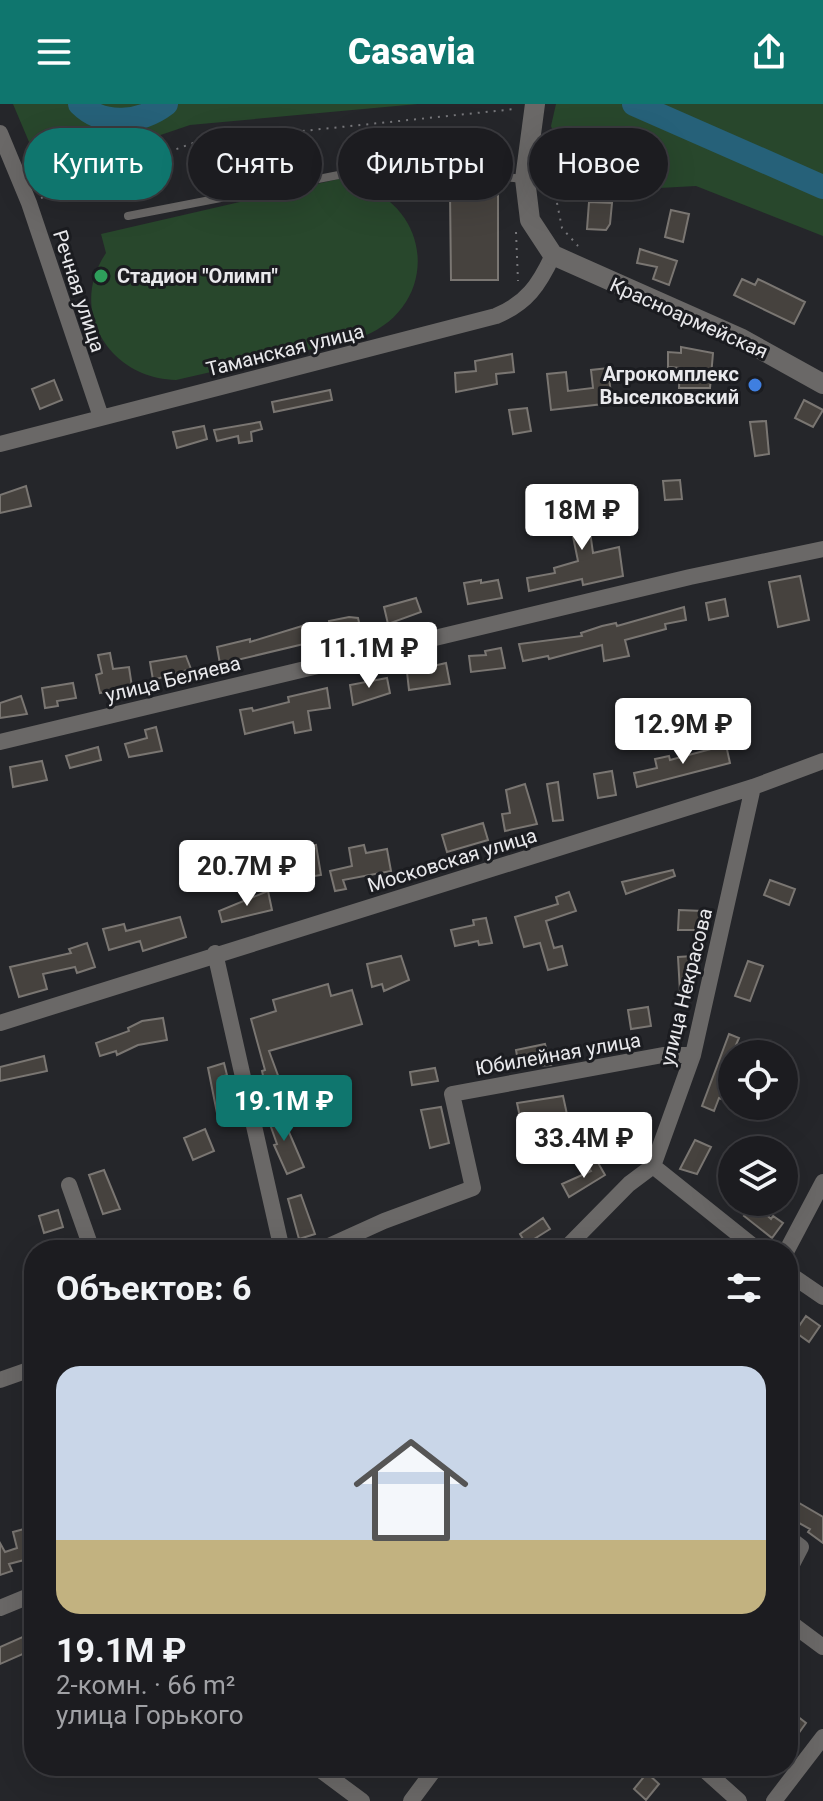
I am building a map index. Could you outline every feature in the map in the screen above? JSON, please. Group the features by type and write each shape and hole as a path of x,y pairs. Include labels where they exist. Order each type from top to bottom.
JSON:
{"street":[{"path":"529,106 525,179 530,220 553,255"},
{"name":"Речная улица","path":"0,133 29,203 101,417"},
{"name":"Красноармейская","path":"553,255 742,339 823,384"},
{"name":"Таманская улица","path":"0,444 496,316 519,306 535,291 553,255"},
{"name":"улица Беляева","path":"0,742 675,580 823,549"},
{"name":"Московская улица","path":"0,1023 215,953 753,787 823,761"},
{"name":"улица Некрасова","path":"653,1166 693,1055 753,787"},
{"path":"215,953 280,1240"},
{"name":"Юбилейная улица","path":"345,1240 473,1188 452,1094 663,1055 693,1055"},
{"path":"574,1240 629,1184 653,1166 746,1240"},
{"path":"792,1240 823,1182"},
{"path":"69,1185 88,1240"},
{"path":"798,1280 823,1297"},
{"path":"0,1380 24,1372"},
{"path":"0,1608 24,1598"},
{"path":"798,1628 823,1647"},
{"path":"798,1770 823,1737"},
{"path":"328,1776 362,1801"},
{"path":"411,1801 430,1776"},
{"path":"711,1776 739,1801"},
{"path":"774,1801 793,1776"}],"lane":[{"path":"128,216 354,172 417,168 525,179"}],"path":[{"path":"29,203 196,142 529,106"},
{"path":"556,200 562,228 579,247"}],"green space":[{"path":"13,104 418,104 190,125 172,131 172,128 24,130"},
{"path":"556,104 823,104 823,236 696,186 668,188 668,128 551,126"},
{"path":"338,179 338,200 387,200 403,216 414,238 418,262 414,286 402,308 383,326 356,339 176,380 152,377 132,368 115,355 102,338 94,318 91,297 95,275 106,253 101,234 248,200 322,200 322,183"}],"building":[{"path":"450,200 498,200 498,280 451,280"},
{"path":"589,202 612,203 610,224 606,230 587,229"},
{"path":"671,210 689,214 683,242 665,237"},
{"path":"640,249 677,261 669,285 653,279 657,267 637,263"},
{"path":"742,279 755,285 758,279 805,302 794,324 734,295"},
{"path":"681,347 713,353 710,388 679,388 680,368 668,367 668,352 681,353"},
{"path":"512,354 514,372 496,374 497,384 456,392 455,373 476,371 475,361"},
{"path":"608,368 612,403 551,410 547,374 566,372 568,391 593,388 591,370"},
{"path":"54,380 62,400 40,409 32,389"},
{"path":"330,390 332,400 274,412 272,402"},
{"path":"804,400 823,410 813,427 795,418"},
{"path":"527,408 531,431 513,434 509,410"},
{"path":"766,421 769,454 755,456 750,422"},
{"path":"260,422 262,429 251,432 252,441 239,443 238,436 217,441 214,430"},
{"path":"204,426 207,439 177,448 173,432"},
{"path":"680,480 682,499 665,500 663,481"},
{"path":"26,486 31,506 0,513 0,495"},
{"path":"584,489 593,553 619,547 623,576 583,585 582,579 529,591 527,578 555,573 554,568 578,561 564,492"},
{"path":"800,576 809,620 778,627 769,582"},
{"path":"481,580 481,583 498,580 502,598 468,604 464,583"},
{"path":"416,598 421,612 388,624 384,607"},
{"path":"725,599 728,616 709,620 706,603"},
{"path":"684,607 686,620 665,624 666,629 625,640 629,656 604,661 602,645 549,659 548,656 523,661 519,644 582,636 581,633 602,626 616,623 617,626"},
{"path":"358,618 361,631 332,641 329,621"},
{"path":"302,626 308,643 220,664 217,647 250,639 250,642"},
{"path":"501,648 505,668 471,672 469,656 486,655 485,651"},
{"path":"110,653 113,669 129,667 132,687 100,693 96,675 102,673 98,655"},
{"path":"186,656 191,669 153,680 150,662"},
{"path":"446,663 450,684 409,690 407,672"},
{"path":"387,678 390,693 353,705 350,685"},
{"path":"73,683 76,698 57,701 58,706 45,708 42,688"},
{"path":"327,688 330,708 308,711 311,730 295,733 293,722 245,734 240,710 252,708 253,711 289,702 288,697"},
{"path":"21,696 27,714 0,718 0,703"},
{"path":"156,727 162,751 129,757 125,744 147,738 145,730"},
{"path":"726,745 730,763 637,787 634,773 657,768 655,759 669,756 670,760"},
{"path":"98,747 101,760 70,768 66,756"},
{"path":"42,761 47,780 13,787 10,767"},
{"path":"612,771 616,795 598,798 594,774"},
{"path":"558,782 563,820 553,821 547,784"},
{"path":"525,784 537,824 505,831 502,814 510,813 506,790"},
{"path":"483,823 488,840 447,852 442,835"},
{"path":"316,845 321,875 302,878 297,848"},
{"path":"364,845 366,853 387,849 391,871 343,880 346,889 335,891 330,871 352,866 349,848"},
{"path":"673,870 675,876 626,894 622,882"},
{"path":"770,880 795,889 789,905 764,895"},
{"path":"268,891 272,910 222,922 219,911"},
{"path":"569,892 576,911 546,921 554,948 562,946 567,965 548,970 540,943 524,947 515,917 558,904 556,897"},
{"path":"679,910 703,911 703,930 678,930"},
{"path":"180,917 186,937 143,951 140,941 109,950 103,929 124,924 126,931"},
{"path":"486,918 492,943 479,945 478,941 455,946 451,930 474,925 473,920"},
{"path":"87,943 95,967 77,973 75,967 43,974 47,989 19,997 10,967 71,953 69,949"},
{"path":"401,956 409,980 384,991 382,984 372,987 367,964"},
{"path":"693,956 690,992 680,992 678,957"},
{"path":"748,961 763,966 750,1001 735,996"},
{"path":"328,984 331,996 352,990 362,1024 269,1051 283,1089 261,1094 259,1081 264,1080 262,1071 265,1070 251,1019 276,1011 273,1000"},
{"path":"648,1007 651,1026 631,1029 628,1010"},
{"path":"163,1018 167,1040 138,1045 117,1055 116,1051 100,1056 96,1043 129,1031 128,1028 142,1021"},
{"path":"729,1034 739,1038 738,1040 727,1040"},
{"path":"545,1044 551,1065 519,1067 516,1050"},
{"path":"44,1056 47,1071 0,1081 0,1067"},
{"path":"224,1063 227,1075 221,1077 234,1118 219,1123 208,1068"},
{"path":"718,1063 718,1101 714,1111 702,1106"},
{"path":"435,1068 438,1081 412,1085 410,1072"},
{"path":"563,1096 568,1119 551,1122 550,1116 521,1122 517,1103"},
{"path":"441,1107 449,1143 430,1148 421,1110"},
{"path":"279,1109 304,1167 287,1174 274,1145 277,1144 266,1113"},
{"path":"205,1129 214,1151 193,1160 184,1138"},
{"path":"695,1140 711,1147 697,1174 680,1169"},
{"path":"597,1161 605,1175 569,1197 562,1184 591,1171 588,1166"},
{"path":"104,1170 120,1209 103,1214 89,1175"},
{"path":"301,1195 315,1234 299,1239 288,1199"},
{"path":"58,1210 63,1227 44,1233 39,1216"},
{"path":"744,1216 768,1216 771,1219 773,1216 783,1223 772,1238"},
{"path":"543,1218 550,1229 532,1240 524,1240 520,1234"},
{"path":"806,1316 820,1326 809,1342 798,1334 798,1328"},
{"path":"798,1502 823,1517 823,1543 808,1532 810,1529 798,1522"},
{"path":"24,1529 24,1560 9,1564 12,1571 0,1575 0,1543 5,1552 17,1548 13,1532"},
{"path":"24,1636 24,1654 0,1664 0,1647"},
{"path":"798,1717 806,1723 798,1734"},
{"path":"645,1776 650,1776 659,1784 646,1800 634,1789"}],"waterway":[{"path":"80,104 100,116 122,120 145,115 166,104"},
{"path":"634,104 823,187"}],"place":[{"name":"Стадион \"Олимп\"","path":"101,276"},
{"name":"Агрокомплекс Выселковский","path":"755,385"}]}
